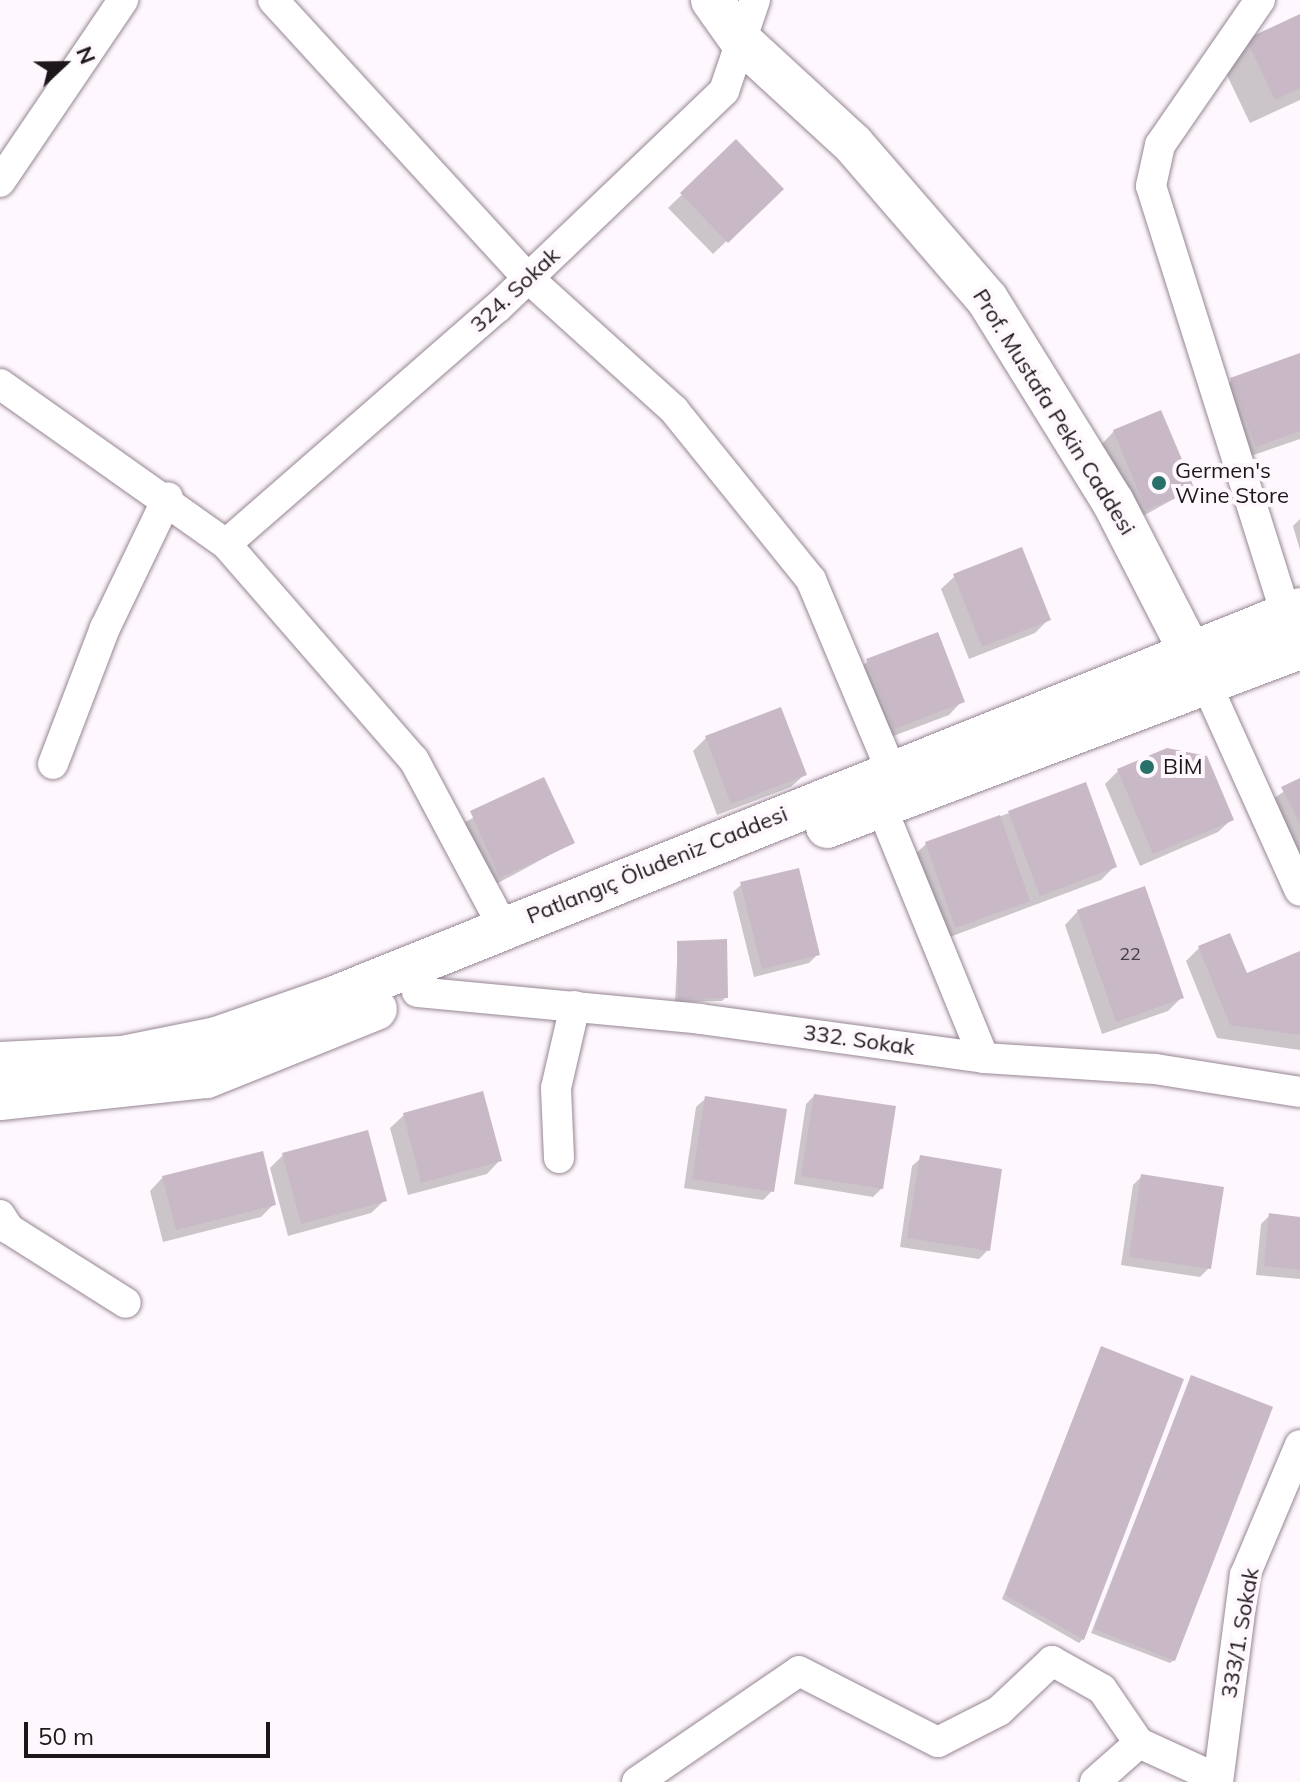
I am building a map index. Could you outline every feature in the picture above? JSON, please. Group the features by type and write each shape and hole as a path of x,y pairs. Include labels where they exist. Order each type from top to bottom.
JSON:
{"main road":[{"name":"Prof. Mustafa Pekin Caddesi","path":"712,0 741,41 853,144 987,299 1113,502 1198,666"},
{"name":"Patlangıç Öludeniz Caddesi","path":"0,1063 122,1057 216,1038 503,927 886,788 1198,666 1295,624"},
{"name":"Patlangıç Öludeniz Caddesi","path":"0,1099 207,1077 417,992 886,788"}],"street":[{"path":"0,182 123,0"},
{"path":"273,0 528,278 674,410 811,580 984,1058"},
{"name":"324. Sokak","path":"226,544 528,278 724,91 755,0"},
{"path":"1260,0 1160,145 1151,186 1295,624"},
{"path":"0,384 168,497 226,544 414,760 503,927"},
{"path":"53,764 105,628 168,497"},
{"name":"Prof. Mustafa Pekin Caddesi","path":"1198,666 1300,891"},
{"name":"332. Sokak","path":"417,992 575,1006 984,1058 1155,1069 1300,1092"},
{"path":"559,1158 556,1088 575,1006"},
{"path":"0,1215 9,1229 126,1303"},
{"name":"333/1. Sokak","path":"1218,1780 1245,1575 1300,1445"},
{"path":"637,1782 799,1671 938,1742 999,1711 1052,1661 1102,1689 1139,1743 1218,1780"},
{"path":"1095,1782 1139,1743"}],"building":[{"path":"1300,14 1300,88 1275,100 1246,39"},
{"path":"736,139 784,189 728,243 680,193"},
{"path":"1300,353 1300,431 1256,447 1230,378"},
{"path":"1161,410 1195,490 1146,510 1113,430"},
{"path":"1022,547 1051,620 982,647 953,574"},
{"path":"938,632 965,702 894,729 866,659"},
{"path":"781,707 807,775 731,804 705,736"},
{"path":"1167,748 1207,756 1234,820 1153,854 1117,769"},
{"path":"544,777 575,843 500,878 470,811"},
{"path":"1300,778 1300,824 1281,787"},
{"path":"1086,782 1117,867 1040,896 1008,811"},
{"path":"1000,815 1030,901 955,928 925,842"},
{"path":"799,868 820,955 762,969 740,882"},
{"path":"1145,886 1184,998 1116,1022 1077,910"},
{"path":"1230,933 1247,973 1300,951 1300,1035 1230,1025 1198,946"},
{"path":"727,939 728,998 678,999 677,941"},
{"path":"483,1091 502,1161 421,1183 403,1113"},
{"path":"814,1094 896,1106 883,1189 801,1176"},
{"path":"705,1096 787,1109 774,1192 692,1179"},
{"path":"368,1130 387,1201 301,1224 282,1153"},
{"path":"263,1151 276,1205 176,1230 162,1176"},
{"path":"920,1155 1002,1169 990,1251 907,1238"},
{"path":"1141,1174 1224,1187 1211,1269 1129,1257"},
{"path":"1269,1213 1300,1217 1300,1270 1264,1266"},
{"path":"1101,1346 1184,1379 1084,1640 1005,1595"},
{"path":"1191,1375 1273,1407 1175,1661 1094,1629"}],"place":[{"name":"Germen's Wine Store","path":"1159,483"},
{"name":"BİM","path":"1147,767"}]}
